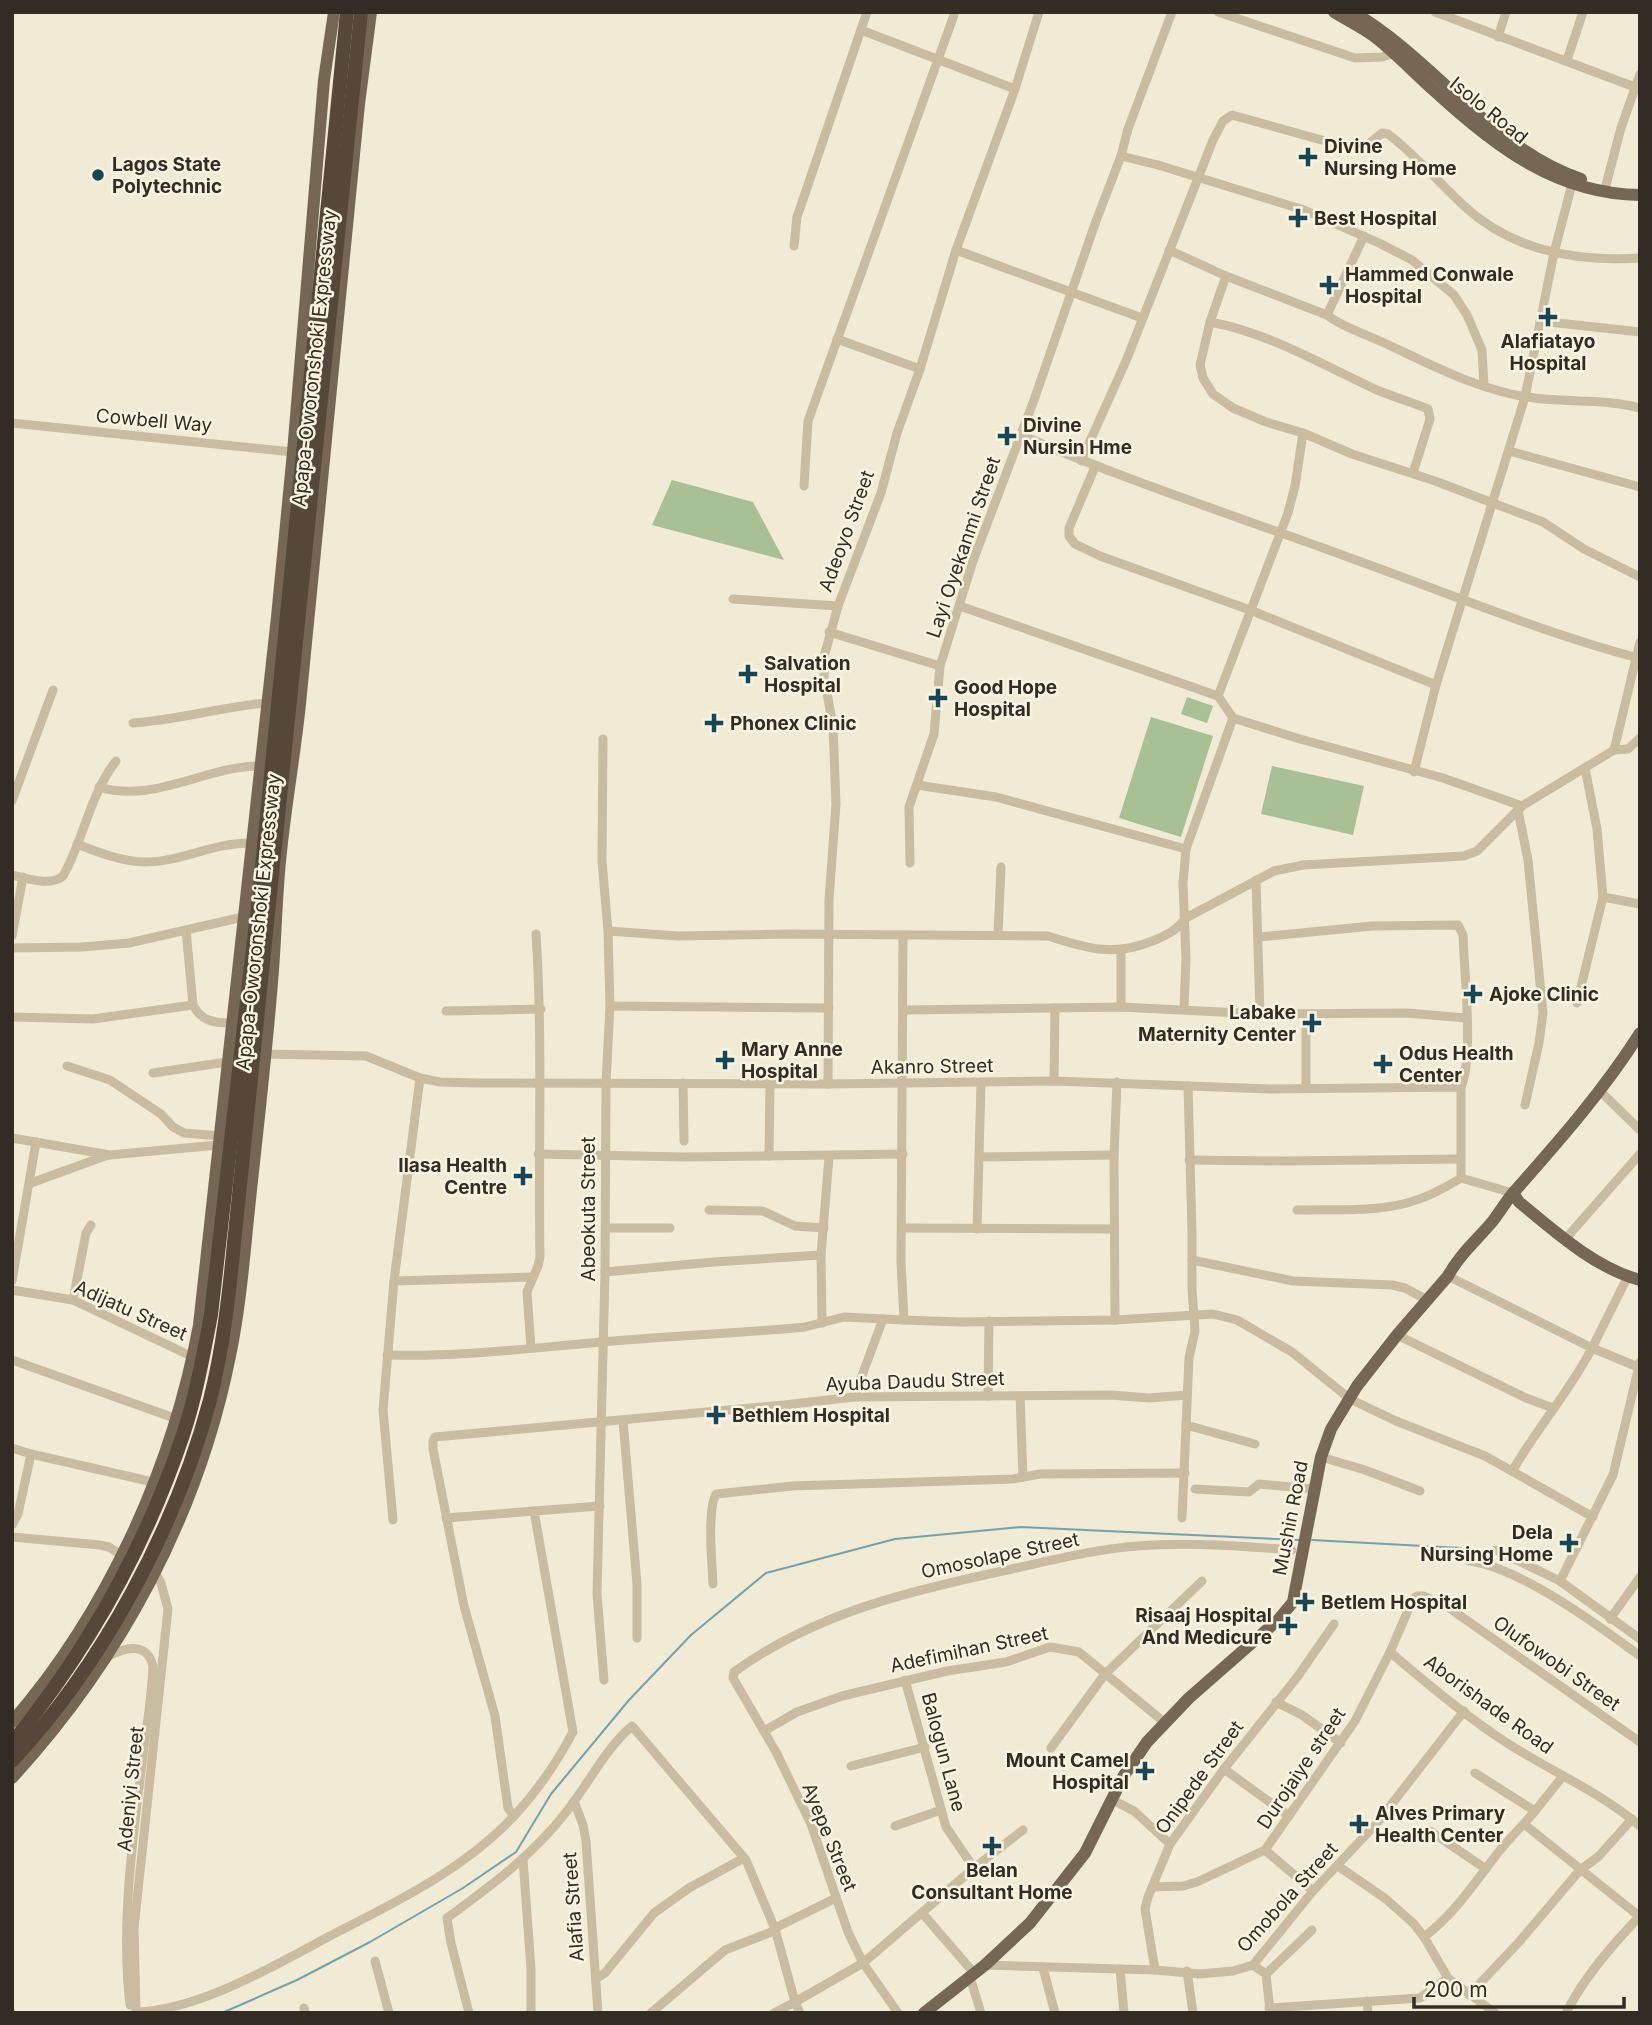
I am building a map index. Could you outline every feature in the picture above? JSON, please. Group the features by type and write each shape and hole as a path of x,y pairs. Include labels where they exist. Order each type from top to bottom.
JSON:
{"highway":[{"name":"Apapa-Oworonshoki Expressway","path":"12,1743 42,1706 94,1629 133,1557 165,1485 183,1434 211,1315 259,896 347,12"},
{"name":"Apapa-Oworonshoki Expressway","path":"12,1762 81,1675 110,1632 139,1578 180,1490 210,1401 218,1364 226,1320 362,12"}],"main road":[{"name":"Apapa-Oworonshoki Expressway","path":"12,1722 64,1656 92,1611 121,1555 177,1419 193,1357 220,1141 293,452 324,80 334,12"},
{"name":"Apapa-Oworonshoki Expressway","path":"12,1778 67,1715 109,1656 155,1572 197,1472 215,1418 230,1355 246,1242 272,982 281,853 300,706 359,104 371,12"},
{"name":"Isolo Road","path":"1334,12 1366,31 1477,121 1542,161 1579,178 1640,189"},
{"name":"Isolo Road","path":"1353,12 1402,46 1511,155 1572,184 1640,195"},
{"name":"Mushin Road","path":"924,2013 1030,1923 1069,1875 1098,1830 1111,1799 1134,1759 1164,1722 1278,1620 1290,1606 1296,1591 1297,1549 1307,1529 1321,1457 1331,1429 1357,1386 1448,1276 1454,1265 1517,1195 1600,1091 1640,1033"},
{"path":"1517,1195 1605,1262 1636,1278"},
{"path":"1517,1195 1519,1202 1544,1223 1601,1262 1636,1278"}],"street":[{"path":"794,246 797,217 867,12"},
{"name":"Adeoyo Street","path":"828,1084 829,900 836,804 833,726 824,677 824,657 838,606 881,493 897,433 920,369 956,250 1015,89 1039,12"},
{"name":"Layi Oyekanmi Street","path":"910,863 909,807 934,734 940,666 974,561 1172,12"},
{"path":"1218,12 1355,58 1382,57 1394,53"},
{"path":"1435,12 1637,88"},
{"path":"1497,37 1506,12"},
{"path":"1567,60 1583,12"},
{"path":"804,486 807,427 954,15"},
{"path":"862,30 1015,89"},
{"path":"1606,185 1640,74"},
{"path":"1081,461 1213,140 1223,121 1232,114 1361,150 1381,133 1388,134 1482,221 1517,241 1554,253 1609,259 1640,258"},
{"path":"1121,156 1304,210 1412,260 1454,295 1467,315 1482,350 1484,386"},
{"path":"1414,772 1436,685 1525,397 1554,253 1572,184"},
{"path":"1327,315 1364,236"},
{"path":"956,250 1142,318"},
{"path":"1169,250 1226,276 1327,315 1337,323 1356,329 1455,376 1484,386 1525,397 1640,408"},
{"path":"1226,276 1210,322 1200,365 1203,378 1213,394 1233,408 1352,454 1413,473 1543,522 1584,550 1640,578"},
{"path":"1540,321 1640,332"},
{"path":"1210,322 1231,326 1286,346 1381,391 1428,409 1430,419 1413,473"},
{"path":"837,339 920,369"},
{"name":"Cowbell Way","path":"12,423 293,452"},
{"path":"1218,696 1295,486 1303,433"},
{"path":"1021,435 1095,467 1518,620 1637,658"},
{"path":"1509,452 1640,487"},
{"path":"1095,467 1069,528 1069,536 1074,544 1100,556 1250,610 1436,685"},
{"path":"733,599 838,606"},
{"path":"960,606 1218,696 1233,718 1465,785 1520,808"},
{"path":"829,632 940,666"},
{"path":"1614,750 1640,642"},
{"path":"12,801 53,690"},
{"path":"133,723 161,721 219,708 266,703"},
{"path":"1184,1008 1186,918 1183,883 1186,849 1233,718"},
{"path":"608,931 678,936 998,934 1048,936 1080,946 1121,951 1152,942 1177,930 1186,918 1274,871 1303,865 1464,856 1476,851 1520,808 1614,750 1628,749 1640,738"},
{"name":"Abeokuta Street","path":"603,739 602,861 608,931 610,1006 606,1083 606,1272 597,1594 604,1680"},
{"path":"12,875 50,881 63,876 99,787 116,761"},
{"path":"99,787 118,792 142,791 227,770 260,766"},
{"path":"1577,1003 1603,897 1597,829 1585,768"},
{"path":"917,785 996,797 1186,849"},
{"path":"1520,808 1528,860 1538,982 1544,1013 1525,1105"},
{"path":"77,844 144,862 252,843"},
{"path":"998,934 1001,867"},
{"path":"12,936 23,877"},
{"path":"1256,880 1259,1014"},
{"path":"1603,897 1640,904"},
{"path":"12,947 82,947 129,943 243,917"},
{"path":"1259,937 1372,926 1458,925 1463,936 1467,1074 1461,1087 1461,1178"},
{"path":"186,930 193,1005 197,1013 206,1020 231,1023"},
{"path":"531,1348 527,1292 540,1257 538,1154 541,1009 536,934"},
{"path":"903,935 904,1321"},
{"path":"1121,951 1121,1007"},
{"path":"12,1017 93,1019 193,1005"},
{"path":"610,1006 829,1008"},
{"path":"904,1010 1121,1007 1306,1015 1407,1013 1466,1018"},
{"path":"1054,1081 1055,1008"},
{"path":"446,1011 541,1009"},
{"path":"1306,1015 1306,1088"},
{"name":"Akanro Street","path":"264,1054 366,1056 419,1078 440,1082 828,1084 1054,1081 1306,1088 1461,1087"},
{"path":"153,1073 227,1062"},
{"path":"67,1066 100,1076 120,1086 161,1114 178,1130 220,1141"},
{"path":"393,1520 383,1410 394,1281 419,1078"},
{"path":"1115,1320 1116,1082"},
{"path":"683,1083 684,1141"},
{"path":"976,1229 981,1083"},
{"path":"769,1156 770,1084"},
{"path":"1182,1518 1189,1358 1195,1331 1188,1086"},
{"path":"1600,1091 1640,1130"},
{"path":"12,1138 110,1154"},
{"path":"31,1183 110,1154 220,1141"},
{"path":"12,1281 36,1142"},
{"path":"538,1154 829,1157 903,1154"},
{"path":"1568,1236 1640,1154"},
{"path":"980,1157 1114,1155"},
{"path":"822,1323 821,1255 829,1157"},
{"path":"1189,1160 1460,1159"},
{"path":"1297,1210 1405,1204 1461,1178 1517,1195"},
{"path":"709,1210 763,1211 795,1226 824,1228"},
{"path":"74,1300 86,1233 91,1225"},
{"path":"606,1228 670,1228"},
{"path":"902,1228 1114,1229"},
{"path":"606,1272 821,1255"},
{"path":"1192,1260 1293,1281 1392,1285 1405,1288 1427,1300"},
{"path":"1448,1276 1592,1348 1639,1365 1613,1475 1560,1581"},
{"path":"394,1281 533,1277"},
{"path":"1513,1470 1577,1374 1636,1278"},
{"name":"Adijatu Street","path":"12,1290 74,1300 193,1357"},
{"path":"387,1355 475,1355 531,1348 783,1329 844,1317 904,1321 1115,1320 1213,1314 1237,1320 1292,1352 1350,1399 1513,1470 1593,1517"},
{"path":"854,1397 883,1319"},
{"path":"988,1396 989,1321"},
{"path":"1397,1335 1526,1398 1553,1408"},
{"path":"12,1360 177,1419"},
{"name":"Ayuba Daudu Street","path":"446,1518 433,1448 435,1437 854,1397 1111,1395 1149,1398 1187,1395"},
{"path":"1020,1396 1023,1477"},
{"path":"623,1421 637,1584 637,1638"},
{"path":"1185,1425 1255,1444"},
{"path":"12,1448 153,1482"},
{"path":"12,1525 18,1514 31,1454"},
{"path":"1321,1457 1420,1491"},
{"path":"713,1584 712,1517 716,1494 792,1486 1013,1479 1040,1474 1185,1473"},
{"path":"1195,1489 1250,1492 1259,1485 1315,1489"},
{"path":"514,1816 508,1808 495,1716 464,1606 446,1518 600,1506"},
{"path":"134,2013 156,2012 200,1998 267,1969 431,1882 475,1850 514,1816 542,1782 573,1732 534,1511"},
{"path":"12,1537 100,1545 121,1555"},
{"name":"Omosolape Street","path":"734,1672 800,1632 840,1614 891,1597 982,1574 1136,1546 1297,1549"},
{"path":"1496,1550 1560,1581 1640,1639"},
{"path":"1469,1561 1490,1565 1558,1599 1640,1656"},
{"name":"Adeniyi Street","path":"134,2013 134,1928 167,1609 161,1583 155,1572"},
{"path":"1611,1619 1640,1577"},
{"path":"1051,1748 1105,1674 1202,1581"},
{"name":"Durojaiye street","path":"1152,1887 1183,1886 1197,1882 1265,1850 1341,1743 1368,1698 1413,1599 1417,1596"},
{"name":"Olufowobi Street","path":"1417,1596 1445,1605 1640,1742"},
{"name":"Onipede Street","path":"1155,1970 1145,1909 1170,1844 1224,1769 1298,1676 1334,1624"},
{"name":"Adeniyi Street","path":"109,1656 127,1647 139,1648 148,1654 153,1666 127,1927 127,1972 134,2013"},
{"name":"Adefimihan Street","path":"764,1731 810,1707 842,1696 905,1680 1006,1662 1050,1647 1079,1652 1164,1722"},
{"name":"Aborishade Road","path":"1390,1652 1503,1741 1640,1826"},
{"name":"Ayepe Street","path":"734,1672 733,1678 764,1731 811,1824 848,1932 863,1963 898,2013"},
{"name":"Balogun Lane","path":"905,1680 946,1827 974,1868"},
{"path":"1276,1702 1302,1715 1341,1743"},
{"name":"Omobola Street","path":"976,1971 1043,1968 1217,1973 1252,1965 1313,1891 1402,1792 1464,1711"},
{"path":"469,2013 447,1918 506,1875 523,1859 574,1801 620,1736 632,1726 744,1858 775,1929 800,2013"},
{"path":"851,1766 925,1747"},
{"path":"1224,1769 1289,1816"},
{"path":"1475,1773 1535,1811"},
{"path":"1424,1937 1440,1924 1563,1776"},
{"path":"1111,1799 1134,1811 1170,1844"},
{"name":"Alafia Street","path":"574,1801 579,1810 586,1840 598,2013"},
{"path":"895,1826 941,1810"},
{"path":"1469,1995 1519,1942 1580,1870 1598,1857 1632,1819"},
{"path":"1524,1824 1639,1916 1616,1940 1573,1998 1566,2013"},
{"path":"774,2013 863,1963 974,1868 1023,1830"},
{"path":"1430,1830 1486,1869"},
{"path":"1265,1850 1313,1891"},
{"path":"597,1978 605,1973 654,1913 689,1888 744,1858"},
{"path":"523,1859 531,1969 531,2013"},
{"path":"1338,1866 1386,1899 1414,1924 1448,1978 1494,2013"},
{"path":"651,2013 725,1950 775,1929 836,1898"},
{"path":"922,1913 976,1971 981,2013"},
{"path":"1266,1973 1312,1930"},
{"path":"375,1961 389,2013"},
{"path":"1252,1965 1266,1973"},
{"path":"1043,1968 1055,2013"},
{"path":"1120,1969 1124,2013"},
{"path":"1187,1971 1193,2013"},
{"path":"1266,1973 1269,2010 1420,1998 1448,1978"},
{"path":"1367,2001 1368,2013"}],"green space":[{"path":"672,480 753,502 784,560 652,525"},
{"path":"1187,697 1213,706 1207,723 1181,714"},
{"path":"1151,717 1213,736 1181,837 1119,818"},
{"path":"1272,766 1364,786 1353,835 1261,814"}],"waterway":[{"path":"222,2013 297,1980 370,1942 463,1888 516,1852 551,1794 629,1700 691,1635 766,1573 895,1539 1021,1527 1299,1540"},
{"path":"1312,1540 1461,1548"}],"place":[{"name":"Divine Nursing Home","path":"1308,157"},
{"name":"Lagos State Polytechnic","path":"98,175"},
{"name":"Best Hospital","path":"1298,218"},
{"name":"Hammed Conwale Hospital","path":"1329,285"},
{"name":"Alafiatayo Hospital","path":"1548,317"},
{"name":"Divine Nursin Hme","path":"1007,436"},
{"name":"Salvation Hospital","path":"748,674"},
{"name":"Good Hope Hospital","path":"938,698"},
{"name":"Phonex Clinic","path":"714,723"},
{"name":"Ajoke Clinic","path":"1473,994"},
{"name":"Labake Maternity Center","path":"1312,1023"},
{"name":"Mary Anne Hospital","path":"725,1060"},
{"name":"Odus Health Center","path":"1383,1064"},
{"name":"Ilasa Health Centre","path":"523,1176"},
{"name":"Bethlem Hospital","path":"716,1415"},
{"name":"Dela Nursing Home","path":"1569,1543"},
{"name":"Betlem Hospital","path":"1305,1602"},
{"name":"Risaaj Hospital And Medicure","path":"1288,1626"},
{"name":"Mount Camel Hospital","path":"1145,1771"},
{"name":"Alves Primary Health Center","path":"1359,1824"},
{"name":"Belan Consultant Home","path":"992,1846"}]}
